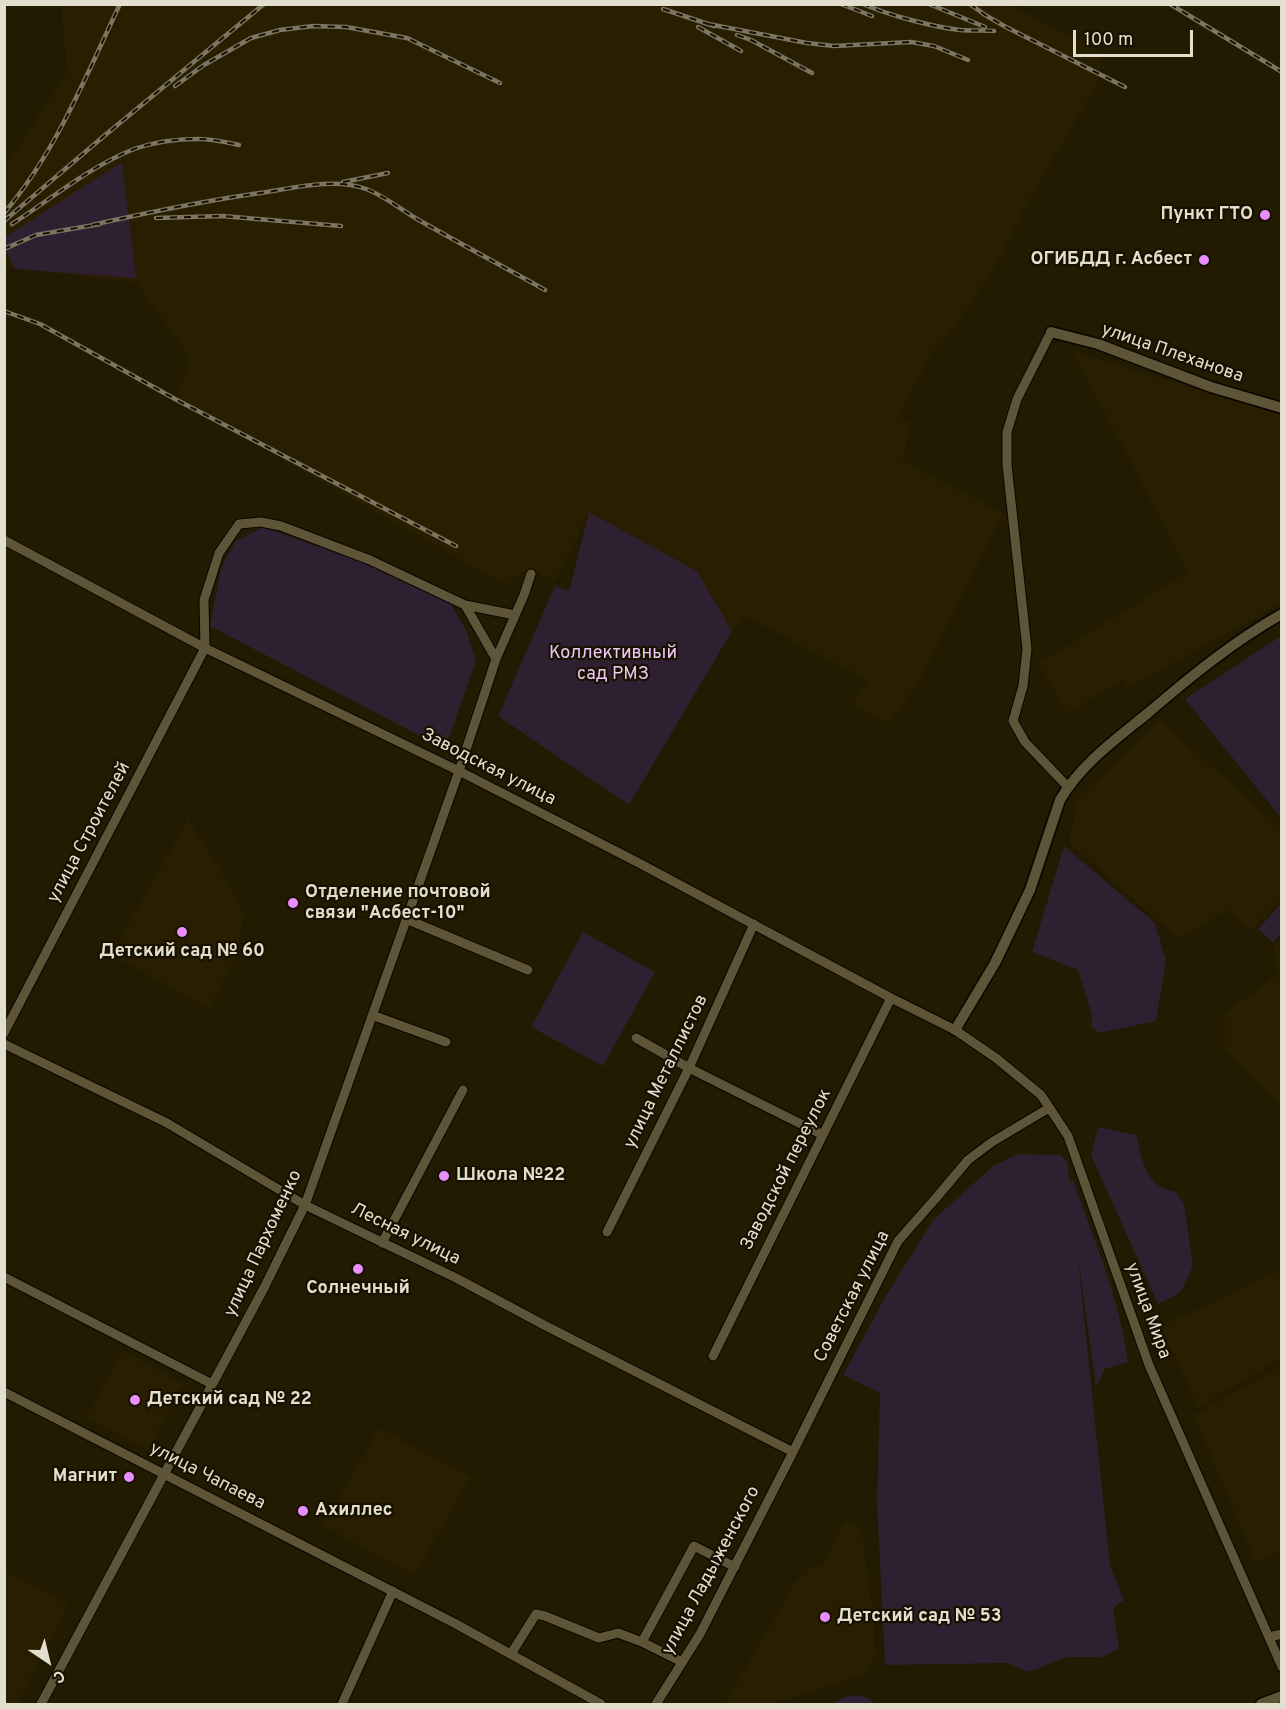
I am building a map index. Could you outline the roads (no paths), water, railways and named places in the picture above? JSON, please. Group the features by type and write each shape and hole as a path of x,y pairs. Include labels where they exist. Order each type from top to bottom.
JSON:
{"street":[{"name":"улица Плеханова","path":"1051,332 1098,344 1211,387 1281,408"},
{"path":"1051,332 1017,399 1007,432 1007,465 1027,649 1023,686 1013,721 1025,742 1068,787"},
{"path":"205,648 204,600 219,553 239,524 261,522 281,526 370,560 465,605 515,615"},
{"name":"Заводская улица","path":"4,540 205,648 459,771 955,1030"},
{"name":"улица Пархоменко","path":"41,1704 260,1297 305,1205 459,771 496,659 531,573"},
{"path":"465,605 496,659"},
{"path":"955,1030 995,963 1030,890 1060,800 1068,787 1098,754 1189,679 1281,614"},
{"name":"улица Строителей","path":"4,1033 205,648"},
{"path":"406,919 528,970"},
{"name":"улица Металлистов","path":"606,1232 689,1068 754,924"},
{"name":"Заводской переулок","path":"713,1356 891,998"},
{"path":"372,1015 446,1042"},
{"name":"улица Мира","path":"955,1030 1009,1068 1041,1095 1068,1136 1149,1365 1281,1667"},
{"path":"636,1038 689,1068 823,1135"},
{"name":"Лесная улица","path":"4,1044 167,1123 305,1205 458,1280 793,1452"},
{"path":"382,1243 463,1090"},
{"name":"Советская улица","path":"793,1452 898,1241 968,1160 992,1142 1049,1108"},
{"path":"4,1277 212,1384"},
{"name":"улица Чапаева","path":"4,1392 393,1591 601,1704"},
{"name":"улица Ладыженского","path":"656,1704 700,1634 793,1452"},
{"path":"642,1642 694,1546 735,1567"},
{"path":"342,1704 393,1591"},
{"path":"511,1654 536,1614 599,1638 618,1633 682,1662"},
{"path":"1269,1637 1281,1634"},
{"path":"1261,1704 1281,1695"}],"railway":[{"path":"4,213 23,189 55,139 120,4"},
{"path":"4,221 264,4"},
{"path":"841,4 872,16"},
{"path":"863,4 937,26 960,30 994,31"},
{"path":"929,4 985,27"},
{"path":"970,4 1006,27 1125,87"},
{"path":"1170,4 1282,72"},
{"path":"663,9 714,26"},
{"path":"708,24 834,46 911,42 934,46 968,60"},
{"path":"175,86 204,65 251,38 280,30 313,26 346,27 407,38 500,83"},
{"path":"698,27 741,51"},
{"path":"737,35 751,40 812,73"},
{"path":"12,224 102,164 134,149 174,140 190,139 214,140 239,145"},
{"path":"343,182 388,173"},
{"path":"92,225 157,211 304,186 342,184 366,189 380,195 417,219 545,290"},
{"path":"156,218 222,216 341,226"},
{"path":"4,249 36,235 100,224"},
{"path":"4,311 40,324 175,399 456,546"}],"place":[{"name":"Пункт ГТО","path":"1265,215"},
{"name":"ОГИБДД г. Асбест","path":"1204,260"},
{"name":"Отделение почтовой связи \"Асбест-10\"","path":"293,903"},
{"name":"Детский сад № 60","path":"182,932"},
{"name":"Школа №22","path":"444,1176"},
{"name":"Солнечный","path":"358,1269"},
{"name":"Детский сад № 22","path":"135,1400"},
{"name":"Магнит","path":"129,1477"},
{"name":"Ахиллес","path":"303,1511"},
{"name":"Детский сад № 53","path":"825,1617"}],"park label":[{"name":"Коллективный сад РМЗ","path":"613,664"}]}
